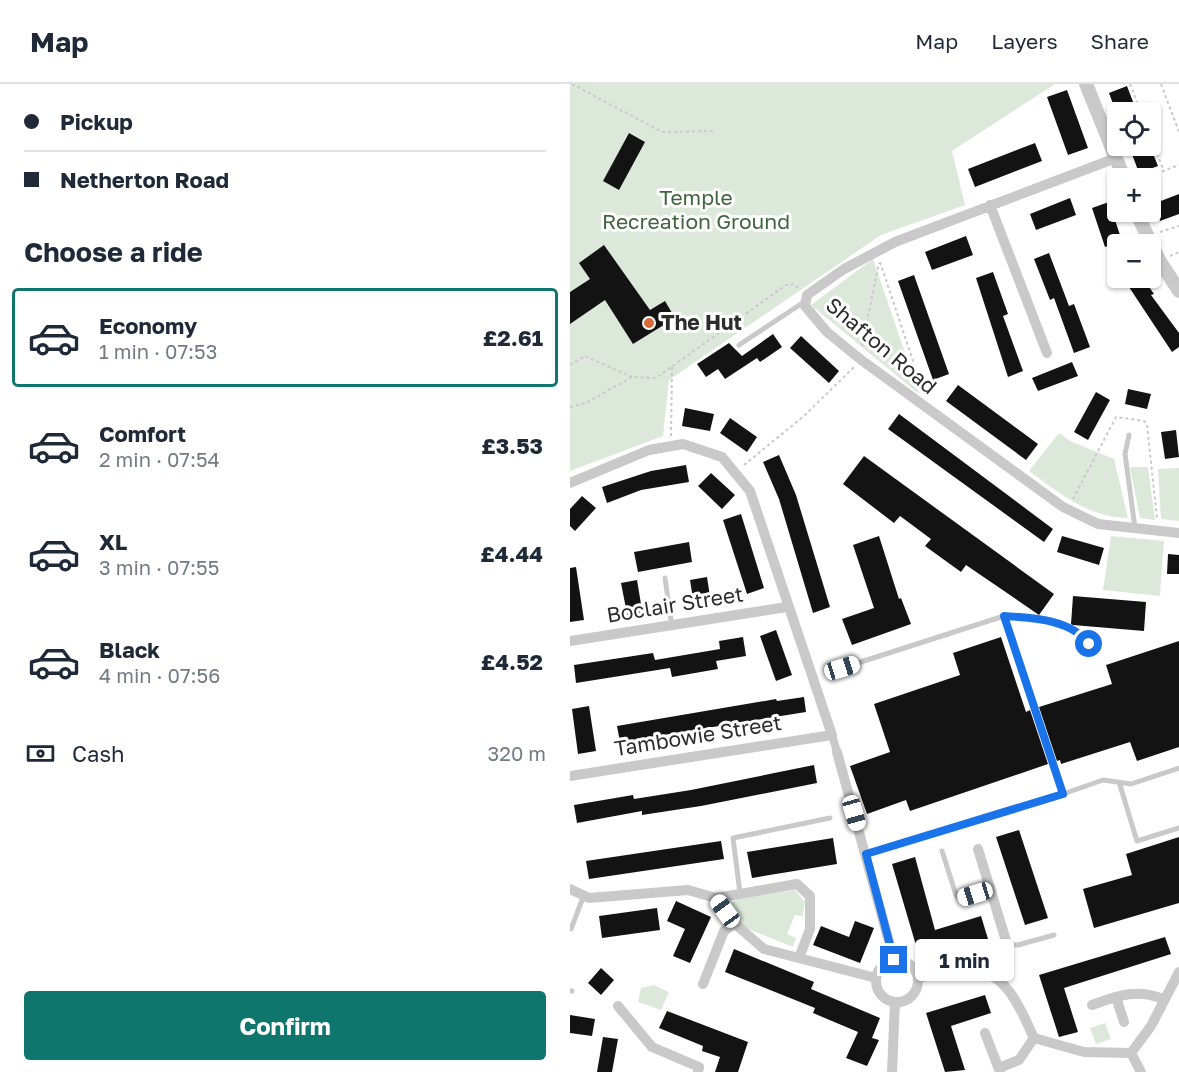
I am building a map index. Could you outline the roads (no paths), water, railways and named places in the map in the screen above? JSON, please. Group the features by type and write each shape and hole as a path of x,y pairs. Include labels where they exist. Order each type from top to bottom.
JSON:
{"street":[{"path":"1086,84 1120,168"},
{"name":"Shafton Road","path":"1116,158 876,251 806,299 810,315 860,359 1063,507 1098,524 1179,533"},
{"path":"990,206 1047,353"},
{"path":"1140,222 1179,291"},
{"path":"570,483 649,450 683,444 722,457 750,491 787,607 832,735 894,960"},
{"name":"Boclair Street","path":"570,641 672,627 787,607"},
{"name":"Tambowie Street","path":"570,776 832,735"},
{"path":"978,849 1006,944 1005,957 993,977"},
{"path":"570,889 589,898 688,890 716,898 797,884 810,896 810,929 799,958"},
{"path":"716,898 734,923 764,949 876,978"},
{"path":"703,984 724,931 734,923"},
{"path":"894,960 911,965 918,978 916,992 911,997 895,1002 879,992 876,978 880,969 894,960"},
{"path":"918,978 974,969 993,977 1011,992 1034,1038 1084,1052 1131,1053"},
{"path":"1131,1053 1151,1026 1179,972"},
{"path":"1092,1005 1141,992 1163,999"},
{"path":"1116,997 1124,1022"},
{"path":"892,1072 895,1002"},
{"path":"618,1006 651,1047 699,1067 698,1072"},
{"path":"985,1033 1000,1070 1019,1060 1034,1038"},
{"path":"1131,1053 1142,1072"}],"lane":[{"path":"739,345 806,299"},
{"path":"1129,435 1125,454 1135,529"},
{"path":"665,578 672,627"},
{"path":"1004,616 1063,794"},
{"path":"842,668 1004,616 1029,618 1070,629 1085,639 1093,654"},
{"path":"866,854 1103,780 1131,784 1179,768"},
{"path":"1119,782 1137,841 1179,828"},
{"path":"740,893 733,838 830,818"},
{"path":"942,851 956,895 960,899 990,890"},
{"path":"571,929 584,895"},
{"path":"1006,944 1018,945 1054,935"}],"place":[{"name":"The Hut","path":"649,323"}],"park label":[{"name":"Temple Recreation Ground","path":"696,210"}]}
